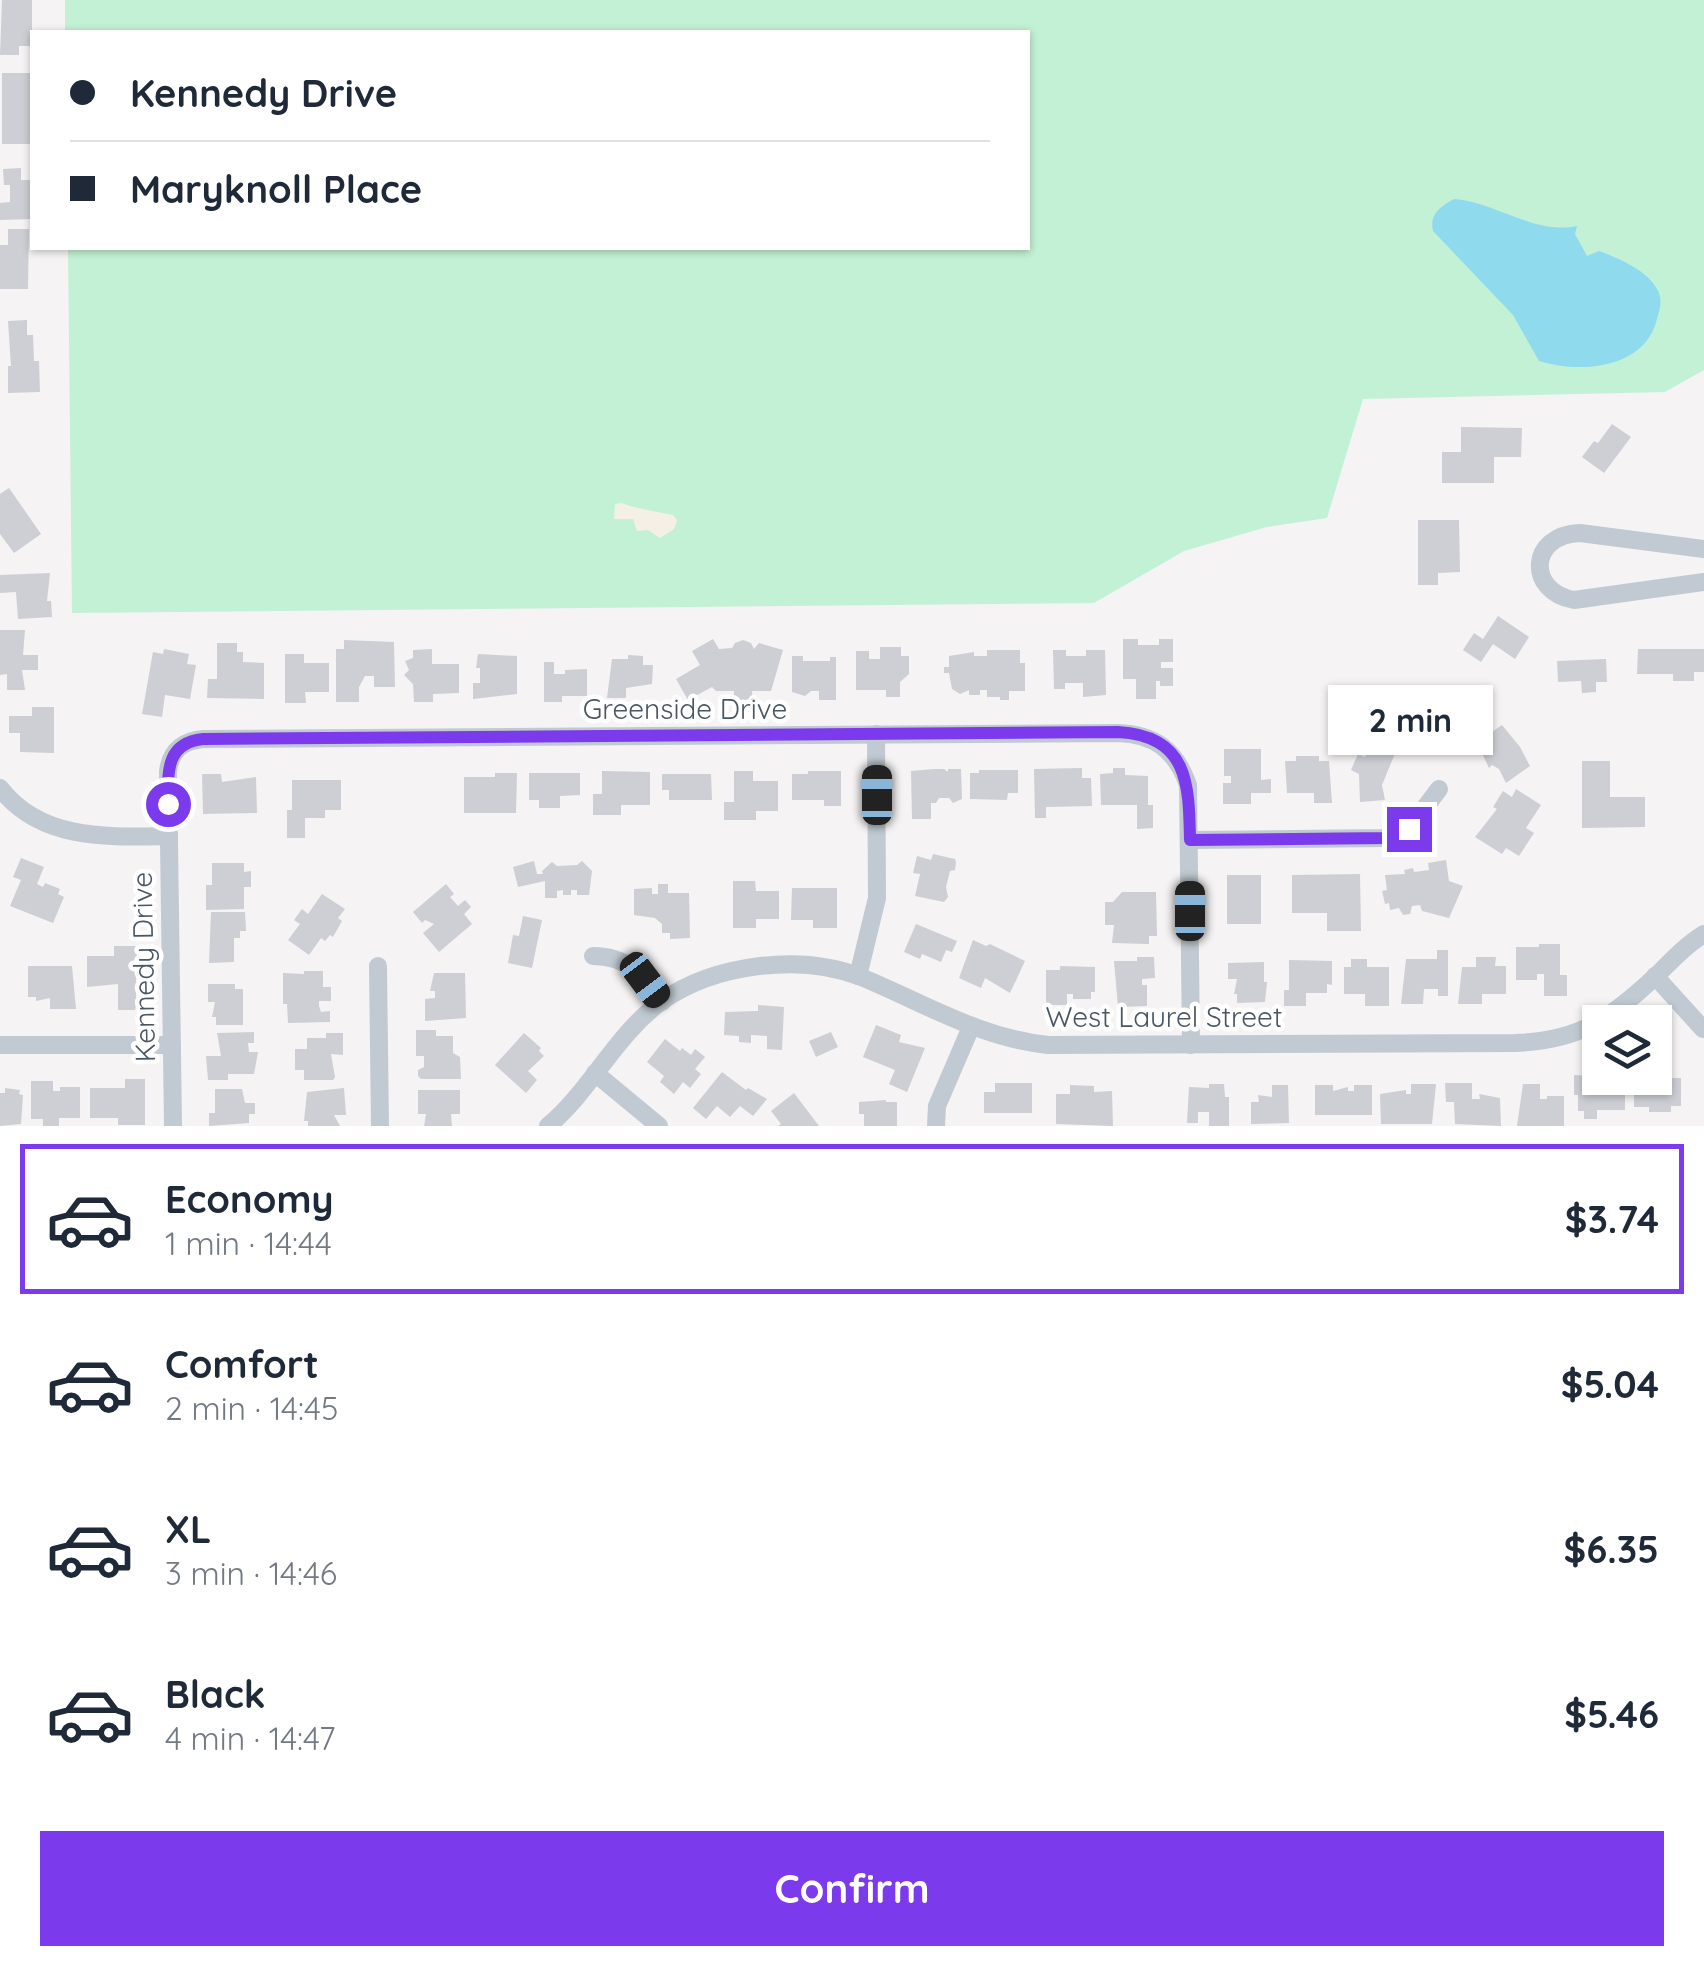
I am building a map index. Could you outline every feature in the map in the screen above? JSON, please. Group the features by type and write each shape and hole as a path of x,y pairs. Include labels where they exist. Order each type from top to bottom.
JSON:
{"street":[{"path":"1704,548 1560,534 1550,540 1544,552 1542,574 1546,586 1557,597 1574,600 1704,582"},
{"name":"Greenside Drive","path":"177,749 203,739 1132,733 1156,740 1182,768 1188,785 1190,840"},
{"path":"858,976 876,915 876,734"},
{"name":"Kennedy Drive","path":"173,1126 168,772 177,749"},
{"path":"0,788 10,802 33,819 64,831 102,836 169,836"},
{"path":"1191,1045 1190,840 1387,838 1409,829 1439,789"},
{"name":"West Laurel Street","path":"548,1126 637,1024 662,1002 716,976 758,967 800,966 858,976 971,1027 999,1037 1048,1045 1556,1040 1592,1026 1704,934"},
{"path":"593,956 621,959 634,968 662,1002"},
{"path":"378,966 380,1126"},
{"path":"1655,976 1704,1029"},
{"path":"936,1126 938,1106 971,1027"},
{"path":"0,1045 172,1045"},
{"path":"595,1073 659,1126"}],"green space":[{"path":"65,0 1704,0 1704,370 1665,392 1363,399 1327,518 1267,527 1184,551 1094,603 72,613 68,250 1030,250 1030,30 65,30"}],"sand":[{"path":"615,504 673,515 677,520 674,529 660,538 648,530 637,531 633,519 614,519"}],"water":[{"path":"1454,199 1546,226 1577,226 1575,234 1587,256 1599,251 1623,261 1639,270 1657,289 1660,307 1650,336 1625,358 1609,364 1573,367 1539,361 1513,315 1433,231 1434,216"}],"building":[{"path":"2,0 32,0 30,46 19,46 19,55 0,55"},
{"path":"2,73 30,73 30,144 2,144"},
{"path":"21,168 21,180 30,180 30,219 0,220 0,203 10,202 10,185 4,185 3,169"},
{"path":"8,229 29,229 28,289 0,289 0,245 8,245"},
{"path":"27,320 27,335 33,335 34,361 39,361 40,392 8,393 8,321"},
{"path":"1612,424 1631,437 1604,473 1582,457"},
{"path":"1461,427 1522,428 1521,457 1494,457 1494,483 1442,483 1442,452 1461,452"},
{"path":"9,488 41,534 14,553 0,534 0,494"},
{"path":"1418,520 1459,520 1460,572 1438,573 1438,585 1418,585"},
{"path":"50,573 47,601 51,601 52,617 18,619 16,592 0,593 0,575"},
{"path":"1498,616 1529,637 1515,659 1493,644 1481,662 1463,650 1474,633 1483,639"},
{"path":"0,630 25,630 23,655 38,655 38,670 22,670 25,690 7,690 7,674 0,675"},
{"path":"713,639 719,649 732,648 743,640 754,649 759,643 783,650 771,691 752,691 753,708 734,708 734,691 716,691 712,687 688,700 676,679 700,665 692,651"},
{"path":"1123,639 1138,639 1138,645 1159,645 1159,639 1173,639 1173,662 1161,662 1161,668 1173,668 1173,686 1160,686 1160,681 1156,681 1156,699 1136,699 1136,679 1123,679"},
{"path":"344,640 394,642 395,687 374,687 374,676 365,676 359,687 359,702 336,702 336,649 344,649"},
{"path":"217,643 237,643 237,652 243,652 243,662 264,663 264,699 207,698 208,679 217,679"},
{"path":"880,647 901,647 901,656 909,656 909,674 900,682 900,697 886,697 886,690 856,690 856,651 869,651 869,659 880,659"},
{"path":"164,649 189,654 187,664 196,665 190,699 165,695 162,717 142,714 153,652 163,654"},
{"path":"432,649 432,664 459,664 459,693 433,694 433,702 414,702 413,684 404,675 409,670 405,661 413,658 413,650"},
{"path":"1638,649 1704,649 1704,672 1694,672 1694,681 1673,681 1673,674 1637,674"},
{"path":"987,650 1020,650 1020,663 1025,663 1025,691 1009,691 1009,700 1000,700 987,697 987,690 969,695 969,690 960,694 952,689 949,673 944,673 944,667 949,667 949,656 974,652 974,656 987,656"},
{"path":"1053,650 1066,650 1066,656 1086,656 1086,650 1105,650 1106,695 1083,697 1083,683 1065,683 1065,689 1054,689"},
{"path":"285,654 304,654 304,663 329,663 329,692 305,692 306,703 285,703"},
{"path":"478,654 517,656 517,694 473,699 473,683 480,683"},
{"path":"628,655 643,656 643,665 653,665 652,684 626,688 626,698 607,698 612,659 628,659"},
{"path":"792,656 803,656 803,661 830,661 830,657 836,657 836,700 819,700 819,691 805,696 792,692"},
{"path":"1606,659 1607,682 1596,682 1596,692 1582,693 1581,681 1558,682 1557,661"},
{"path":"544,662 554,662 554,674 587,669 587,696 562,696 562,702 544,702"},
{"path":"1448,693 1456,726 1415,735 1407,703"},
{"path":"32,707 54,707 54,753 20,752 20,733 9,733 9,716 32,716"},
{"path":"1502,725 1530,766 1506,783 1499,769 1492,765 1489,768 1480,749 1490,742 1486,736"},
{"path":"1384,731 1401,739 1382,785 1385,800 1360,802 1359,774 1351,770 1358,754 1365,757 1376,734 1382,737"},
{"path":"1224,749 1261,749 1261,780 1271,779 1271,793 1251,793 1251,804 1223,804 1223,783 1231,783 1231,776 1224,776"},
{"path":"1296,756 1319,756 1319,761 1329,761 1332,803 1314,803 1314,793 1287,793 1285,761 1296,761"},
{"path":"1582,761 1610,761 1610,797 1645,797 1645,827 1582,828"},
{"path":"1082,768 1082,778 1091,778 1092,806 1046,807 1046,818 1035,818 1034,769"},
{"path":"1113,768 1125,768 1125,775 1148,776 1153,828 1137,829 1137,805 1101,805 1100,774 1113,773"},
{"path":"961,769 962,799 953,803 949,798 939,798 931,803 931,819 912,819 911,771"},
{"path":"1018,770 1018,793 1008,793 1007,800 970,799 970,773"},
{"path":"602,771 650,772 650,805 621,805 621,815 593,815 593,794 602,794"},
{"path":"734,771 753,771 753,781 778,781 778,811 756,811 756,820 724,820 724,802 734,802"},
{"path":"841,771 841,806 824,806 824,800 792,800 792,774"},
{"path":"495,773 517,773 516,813 464,813 464,777 495,777"},
{"path":"529,773 580,773 580,795 560,796 560,808 539,808 539,800 529,800"},
{"path":"202,774 221,774 222,782 256,777 257,813 203,814"},
{"path":"662,774 711,774 712,800 669,800 669,790 662,790"},
{"path":"292,780 341,780 341,810 325,810 325,818 305,818 305,838 287,838"},
{"path":"1516,789 1541,805 1526,828 1534,833 1519,856 1506,848 1502,854 1475,837 1497,809 1493,807 1503,791 1512,797"},
{"path":"933,854 955,859 956,863 955,870 950,871 944,902 915,896 920,874 913,873 917,856 931,860"},
{"path":"21,858 44,867 37,884 60,889 58,894 64,897 53,923 10,906 21,880 13,877"},
{"path":"1446,860 1449,881 1463,886 1449,918 1422,911 1420,905 1412,906 1410,914 1403,915 1399,908 1390,910 1389,903 1385,904 1385,875 1405,874 1404,870 1413,868 1414,872 1429,870 1428,863"},
{"path":"534,861 537,874 543,874 552,862 557,866 582,861 592,871 589,895 577,895 577,890 571,890 571,895 563,895 563,890 557,891 557,898 545,898 545,881 518,887 513,867"},
{"path":"212,863 244,863 244,872 251,871 251,887 244,887 244,909 206,910 206,885 212,885"},
{"path":"1360,874 1361,931 1327,931 1327,913 1292,913 1292,875"},
{"path":"1227,875 1261,875 1261,924 1227,924"},
{"path":"733,881 755,881 756,891 779,891 779,919 756,919 756,928 733,928"},
{"path":"446,884 458,906 465,900 471,907 464,914 472,924 439,952 423,933 434,924 425,920 422,923 413,912"},
{"path":"658,884 668,884 668,893 689,893 690,938 670,939 670,933 662,933 662,924 655,918 634,915 634,889 652,888 652,894 658,894"},
{"path":"792,888 837,888 837,928 813,928 813,920 791,920"},
{"path":"1122,892 1156,892 1157,936 1149,936 1149,944 1112,943 1114,925 1105,925 1105,902 1113,902"},
{"path":"322,894 345,909 333,937 330,935 325,941 321,938 309,955 288,940 300,924 294,920 302,909 308,914"},
{"path":"211,912 245,912 246,931 240,931 240,938 234,938 234,962 209,963"},
{"path":"523,916 542,920 532,968 508,963 513,935 519,936"},
{"path":"916,924 957,941 952,952 946,950 941,962 904,952"},
{"path":"973,940 1025,961 1010,993 985,978 981,988 959,978"},
{"path":"1560,944 1560,975 1567,975 1567,996 1544,996 1544,974 1537,974 1537,980 1516,980 1516,947"},
{"path":"114,946 141,946 141,960 136,960 136,1010 118,1010 118,984 87,987 87,956 114,956"},
{"path":"1437,950 1448,950 1448,996 1438,996 1438,989 1424,989 1423,1004 1401,1004 1406,959 1437,959"},
{"path":"1137,957 1154,957 1155,978 1142,979 1142,985 1147,985 1147,1006 1118,1007 1114,961 1137,961"},
{"path":"1476,957 1496,957 1495,966 1506,966 1506,994 1482,994 1482,1004 1458,1004 1462,967 1476,967"},
{"path":"1351,959 1367,959 1367,967 1389,967 1389,1006 1365,1006 1365,994 1344,994 1344,967 1351,967"},
{"path":"1289,960 1332,961 1332,985 1327,984 1327,993 1306,993 1306,1006 1284,1006 1284,990 1289,990"},
{"path":"1264,962 1265,1002 1237,1003 1237,979 1228,979 1228,963"},
{"path":"28,966 72,966 76,1009 50,1009 50,998 36,1001 36,997 28,997"},
{"path":"1060,966 1095,967 1095,992 1091,992 1091,999 1073,999 1073,994 1067,994 1067,1005 1046,1005 1046,970 1060,970"},
{"path":"323,971 323,987 331,987 331,1001 319,1001 319,1006 321,1012 330,1011 330,1022 288,1023 287,1004 283,1004 283,973"},
{"path":"434,973 465,973 466,1018 425,1021 425,999 435,998 435,991 430,991"},
{"path":"208,984 235,984 235,989 243,989 243,1025 216,1025 216,1017 212,1017 215,1002 208,1002"},
{"path":"758,1005 784,1007 782,1050 767,1049 767,1036 751,1035 751,1043 739,1042 739,1036 724,1035 725,1012 758,1011"},
{"path":"876,1025 901,1035 899,1042 925,1048 907,1092 889,1084 895,1070 863,1057"},
{"path":"416,1030 436,1030 436,1036 453,1036 453,1053 460,1057 461,1079 418,1076 418,1070 424,1067 424,1056 416,1056"},
{"path":"254,1032 254,1043 248,1043 249,1052 258,1052 254,1074 228,1074 228,1080 208,1080 206,1056 221,1056 217,1033"},
{"path":"831,1032 838,1047 816,1057 809,1041"},
{"path":"326,1033 343,1033 343,1055 331,1054 335,1077 304,1080 304,1070 295,1070 295,1049 307,1049 307,1038 326,1038"},
{"path":"524,1033 544,1056 528,1071 537,1080 526,1093 495,1065"},
{"path":"665,1039 680,1051 682,1048 691,1055 695,1049 705,1057 695,1069 701,1074 690,1088 683,1082 674,1094 660,1082 664,1076 647,1062"},
{"path":"722,1072 746,1090 767,1099 753,1116 740,1106 730,1117 717,1106 706,1119 693,1108"},
{"path":"1574,1075 1582,1075 1582,1095 1625,1095 1625,1110 1597,1110 1597,1119 1584,1119 1584,1111 1578,1111 1578,1095 1574,1095"},
{"path":"1672,1078 1681,1078 1681,1106 1671,1106 1671,1112 1634,1107 1634,1095 1672,1095"},
{"path":"125,1079 145,1079 145,1125 118,1125 118,1118 90,1118 90,1088 125,1088"},
{"path":"31,1081 53,1081 53,1091 80,1087 80,1118 59,1118 59,1126 43,1126 43,1119 31,1119"},
{"path":"995,1083 1032,1083 1032,1113 984,1113 984,1092 995,1092"},
{"path":"1445,1083 1472,1083 1472,1099 1480,1099 1479,1094 1500,1098 1501,1126 1455,1124 1454,1102 1446,1102"},
{"path":"1209,1084 1224,1084 1225,1097 1229,1097 1229,1126 1209,1126 1209,1112 1198,1112 1198,1123 1187,1123 1189,1087 1209,1088"},
{"path":"1411,1084 1436,1084 1432,1124 1381,1124 1380,1094 1406,1090 1406,1094 1411,1094"},
{"path":"1523,1084 1540,1084 1540,1099 1564,1096 1564,1126 1517,1126"},
{"path":"1070,1085 1094,1086 1094,1092 1112,1091 1113,1126 1056,1124 1056,1094 1070,1094"},
{"path":"1272,1085 1288,1085 1289,1123 1251,1124 1251,1102 1259,1102 1258,1095 1272,1097"},
{"path":"1315,1085 1333,1085 1333,1091 1348,1087 1348,1091 1354,1091 1354,1085 1372,1085 1372,1115 1315,1115"},
{"path":"5,1088 20,1090 23,1095 21,1124 0,1126 0,1093 5,1093"},
{"path":"344,1088 346,1115 334,1115 340,1126 308,1126 308,1121 304,1121 307,1092"},
{"path":"215,1089 242,1089 245,1103 255,1103 255,1114 249,1114 249,1123 209,1126 209,1113 215,1113"},
{"path":"418,1090 460,1090 460,1114 451,1114 452,1126 424,1126 426,1114 418,1114"},
{"path":"794,1093 819,1126 778,1126 781,1124 771,1111"},
{"path":"859,1102 897,1102 897,1126 864,1126"}],"route":[{"path":"168,804 171,757 183,744 203,739 1118,732 1156,740 1175,757 1188,785 1190,840 1387,838 1409,829"}]}
